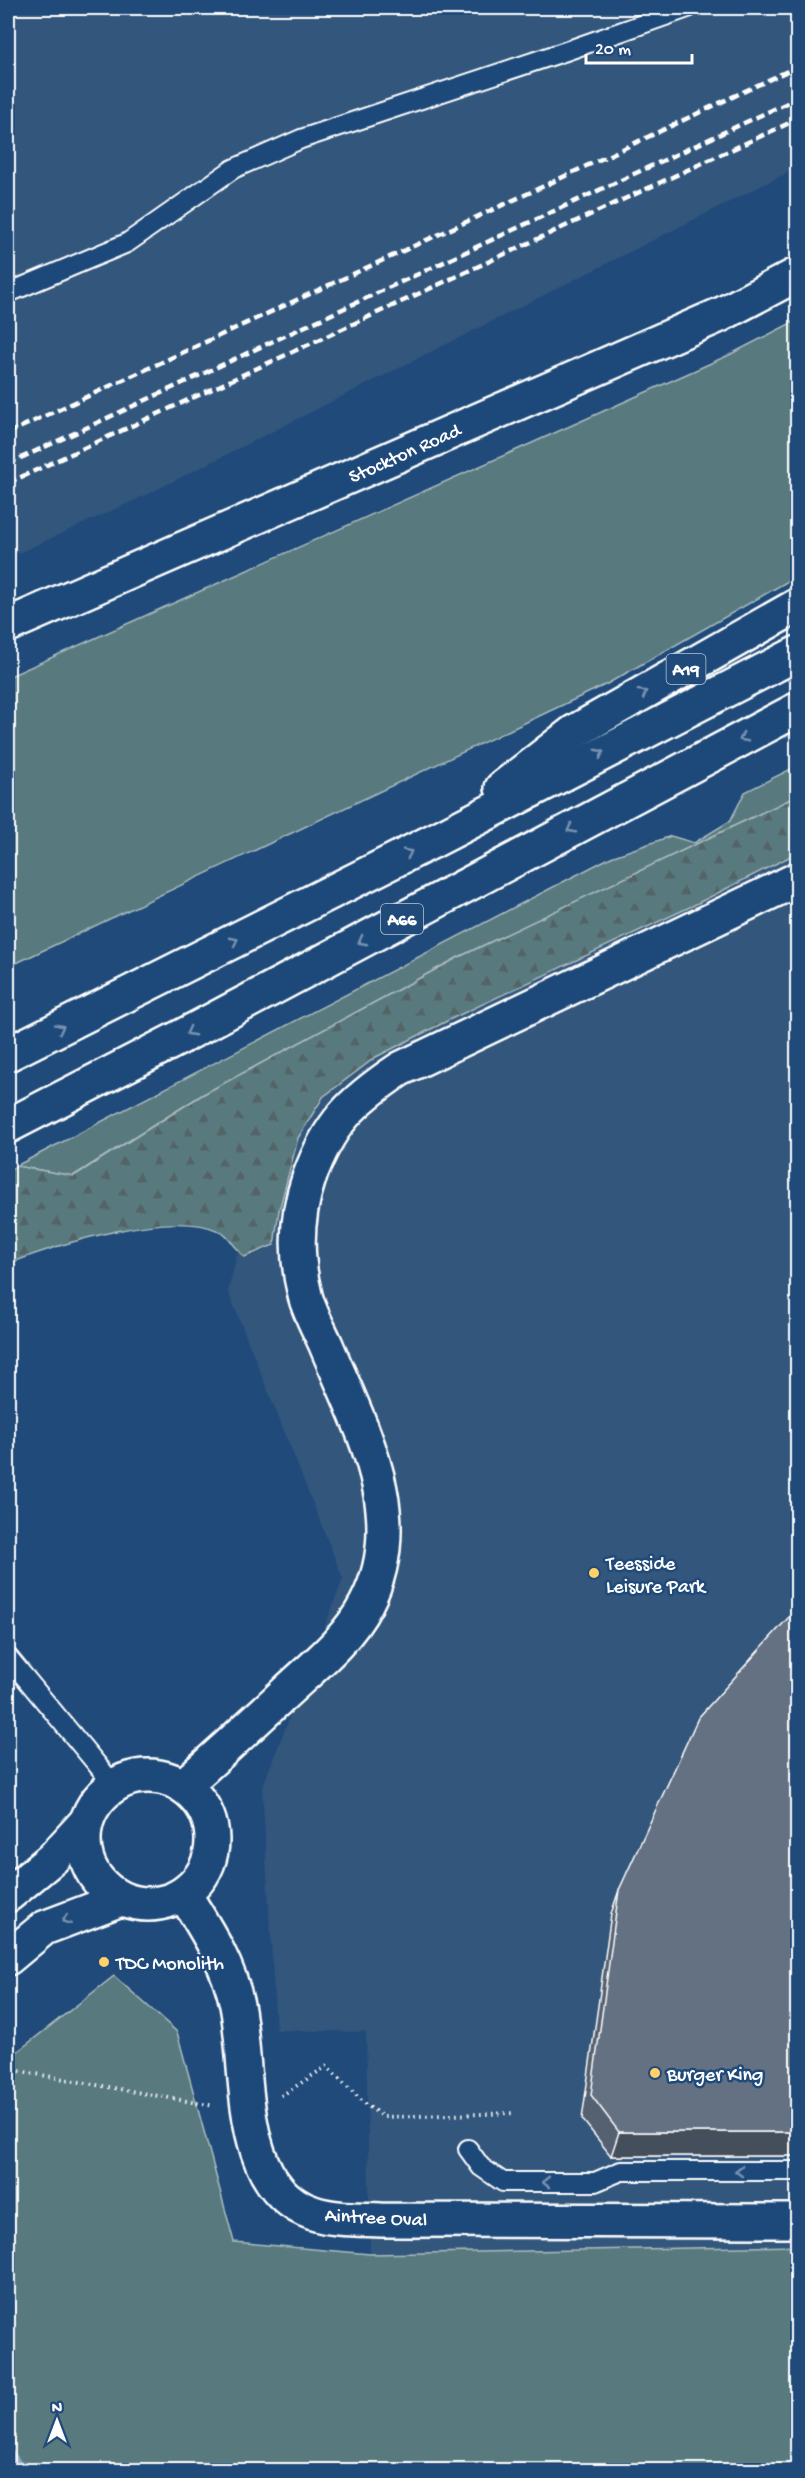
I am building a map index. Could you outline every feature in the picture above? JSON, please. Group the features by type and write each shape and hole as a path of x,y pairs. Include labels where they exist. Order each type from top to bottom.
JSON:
{"main road":[{"name":"Stockton Road","path":"8,625 722,314 798,274"},
{"name":"A19","path":"437,839 574,732 798,605"},
{"path":"8,1054 437,839 798,653"},
{"name":"A66","path":"8,1126 179,1038 797,710"},
{"path":"183,1786 336,1646 366,1605 384,1550 386,1524 376,1471 366,1441 305,1296 300,1269 298,1243 305,1190 328,1138 346,1111 367,1092 400,1069 798,879"},
{"path":"8,1896 53,1858 85,1823 96,1802 114,1785 136,1776 161,1777 183,1786 201,1804 211,1827 211,1853 201,1876 184,1894 164,1902 142,1904 120,1899 97,1881 84,1853 85,1823"},
{"name":"Aintree Oval","path":"184,1894 206,1929 226,1970 237,2004 249,2109 262,2165 276,2187 291,2203 312,2213 335,2218 798,2221"},
{"path":"8,1958 45,1928 120,1899"}],"lane":[{"path":"8,293 127,243 233,170 301,139 688,8"},
{"path":"8,1657 114,1785"},
{"path":"468,2149 481,2167 503,2182 595,2182 621,2171 798,2171"}],"path":[{"path":"8,2069 214,2106 249,2109 272,2102 327,2066 363,2102 383,2117 516,2113"}],"shaded area":[{"path":"8,8 797,8 797,168 144,496 8,558"},
{"name":"Teesside Leisure Park","path":"797,842 797,2246 370,2254 366,2032 276,2030 262,1788 343,1579 228,1291 265,1140 376,1037"}],"green space":[{"path":"797,320 797,576 607,684 8,967 8,677 729,355"},
{"path":"797,766 797,796 459,957 202,1095 73,1176 16,1166 611,857 671,836 694,843 730,821 745,792"},
{"path":"797,796 797,853 692,906 453,1018 376,1057 323,1097 298,1138 279,1211 274,1245 244,1257 219,1231 198,1225 143,1226 83,1239 8,1264 8,1171 16,1166 74,1176 202,1095 459,957"},
{"path":"114,1976 177,2032 234,2242 370,2254 797,2246 797,2470 8,2470 8,2059"}],"building":[{"path":"798,1607 798,2132 619,2132 591,2095 619,1890 698,1718"}],"waterway":[{"path":"8,2452 21,2470"}],"railway":[{"path":"8,433 544,186 798,66"},
{"path":"8,464 798,98"},
{"path":"8,483 798,119"}],"place":[{"name":"Teesside Leisure Park","path":"594,1573"},
{"name":"TDC Monolith","path":"104,1962"},
{"name":"Burger King","path":"655,2073"}]}
